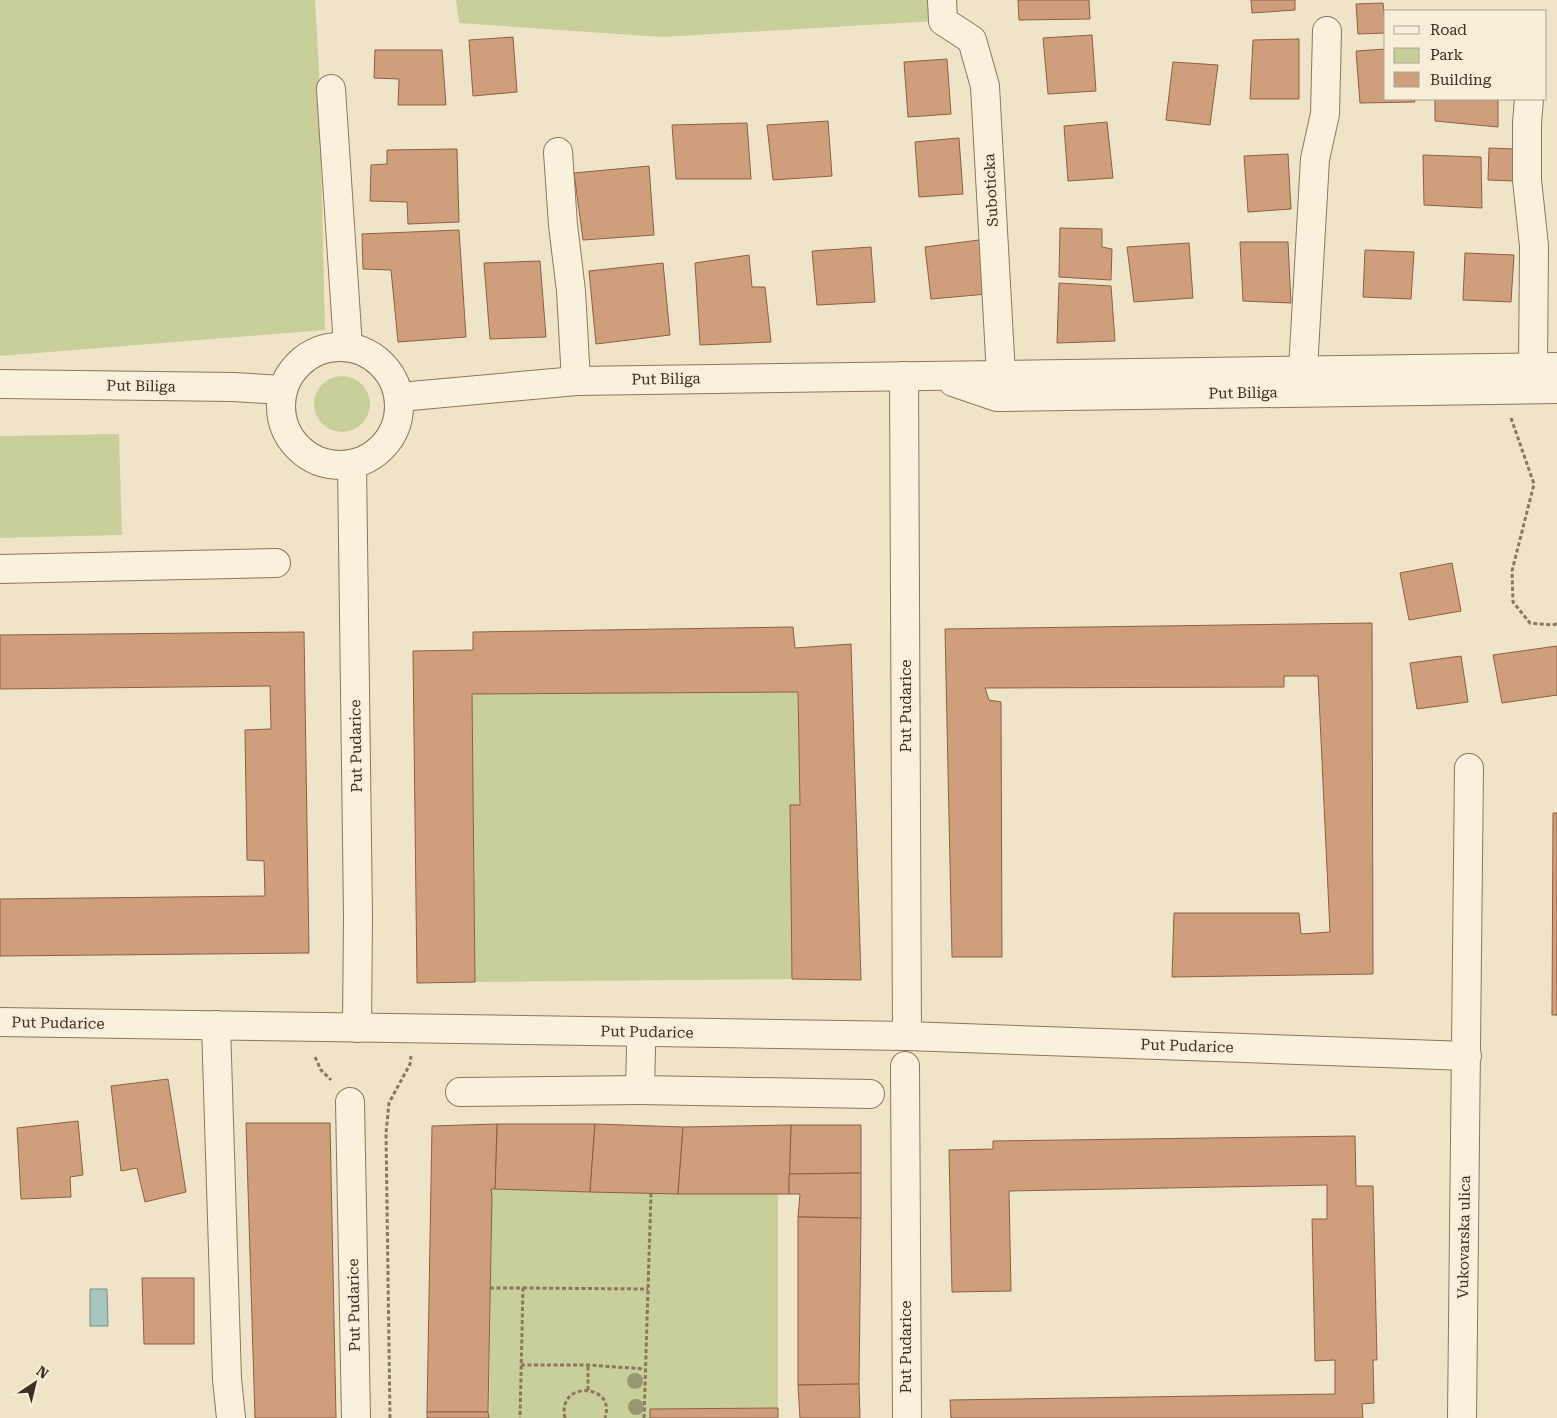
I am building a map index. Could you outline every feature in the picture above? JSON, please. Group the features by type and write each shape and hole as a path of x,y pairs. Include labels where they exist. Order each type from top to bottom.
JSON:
{"street":[{"name":"Suboticka","path":"942,0 943,21 972,40 986,86 1002,386"},
{"path":"1302,370 1315,159 1325,114 1327,31"},
{"path":"331,89 348,346"},
{"path":"1529,100 1526,123 1527,180 1545,368"},
{"path":"558,152 563,225 571,292 576,380"},
{"path":"331,346 348,346 367,352 382,363 394,378 400,397 400,415 394,432 384,447 369,458 352,464 335,465 318,461 303,453 292,440 284,425 281,408 282,390 289,374 300,362 315,352 331,346"},
{"name":"Put Biliga","path":"1002,386 1302,370 1545,368"},
{"name":"Put Biliga","path":"400,397 576,380 933,375 1002,386 1500,390 1557,388"},
{"name":"Put Pudarice","path":"904,376 908,1036"},
{"name":"Put Biliga","path":"0,384 233,387 282,390"},
{"name":"Put Pudarice","path":"352,464 358,916 357,1028"},
{"path":"0,569 276,563"},
{"name":"Vukovarska ulica","path":"1462,1418 1469,768"},
{"name":"Put Pudarice","path":"0,1022 908,1036 1466,1056"},
{"path":"216,1025 226,1379 231,1418"},
{"path":"640,1032 640,1090"},
{"name":"Put Pudarice","path":"904,1066 907,1418"},
{"path":"460,1092 640,1090 870,1094"},
{"name":"Put Pudarice","path":"350,1102 356,1418"}],"path":[{"path":"1500,390 1534,484 1512,571 1513,602 1530,623 1552,626 1557,624"},
{"path":"390,1418 386,1133 389,1103 410,1064 414,1028"},
{"path":"644,1418 651,1193"},
{"path":"490,1288 648,1289"},
{"path":"520,1418 523,1288"},
{"path":"521,1365 588,1365 645,1369"},
{"path":"588,1365 588,1390"},
{"path":"565,1418 564,1408 566,1400 573,1393 588,1390 595,1392 604,1400 606,1406 605,1418"}],"green space":[{"path":"0,0 315,0 319,69 325,330 0,356"},
{"path":"456,0 936,0 936,21 662,37 459,23"},
{"path":"336,376 348,376 362,384 370,398 368,415 362,424 348,432 336,432 326,427 319,420 314,410 314,398 319,388 326,381"},
{"path":"119,434 122,535 0,538 0,436"},
{"path":"798,692 800,805 790,806 792,979 475,982 472,694"},
{"path":"491,1189 778,1194 778,1408 650,1409 650,1418 489,1418"}],"water":[{"path":"90,1289 107,1289 108,1326 90,1326"}],"building":[{"path":"1018,0 1089,0 1090,19 1019,20"},
{"path":"1251,0 1295,0 1295,10 1252,13"},
{"path":"1383,3 1384,33 1358,34 1356,4"},
{"path":"1092,35 1096,91 1048,94 1043,38"},
{"path":"513,37 517,92 473,96 469,40"},
{"path":"1299,39 1299,99 1250,99 1253,40"},
{"path":"1384,49 1384,100 1414,100 1415,102 1360,103 1356,51"},
{"path":"375,50 442,50 446,105 398,105 399,79 374,78"},
{"path":"947,59 951,114 908,117 904,62"},
{"path":"1173,62 1218,65 1210,125 1166,120"},
{"path":"1435,100 1498,100 1498,127 1435,121"},
{"path":"828,121 832,176 773,180 767,125"},
{"path":"1107,122 1113,178 1068,181 1064,126"},
{"path":"747,123 751,179 676,179 672,125"},
{"path":"959,138 963,194 919,197 915,142"},
{"path":"1489,148 1515,149 1515,181 1488,180"},
{"path":"457,149 459,222 408,224 407,202 370,201 371,165 387,164 387,150"},
{"path":"1288,154 1291,209 1248,212 1244,156"},
{"path":"1423,155 1481,157 1482,208 1424,205"},
{"path":"649,166 654,235 583,240 574,173"},
{"path":"1060,228 1102,229 1102,247 1112,249 1111,280 1059,277"},
{"path":"459,230 466,337 398,342 391,270 363,269 362,234"},
{"path":"979,240 987,294 931,299 925,247"},
{"path":"1240,242 1288,242 1291,303 1243,301"},
{"path":"1189,243 1193,298 1134,302 1127,247"},
{"path":"871,247 875,302 817,305 812,251"},
{"path":"1365,250 1414,252 1411,299 1363,297"},
{"path":"1465,253 1514,255 1511,302 1463,300"},
{"path":"749,255 752,287 765,287 771,342 700,345 695,263"},
{"path":"540,261 546,337 490,339 484,263"},
{"path":"663,263 670,335 596,344 589,271"},
{"path":"1059,283 1111,286 1115,341 1057,343"},
{"path":"1452,563 1461,611 1409,620 1400,573"},
{"path":"1372,623 1373,974 1172,977 1174,913 1299,913 1301,934 1330,932 1318,676 1284,676 1284,687 985,688 989,700 1001,702 1002,957 952,957 945,629"},
{"path":"793,627 795,648 851,644 861,980 792,979 790,805 800,805 798,692 472,694 475,982 417,983 413,651 473,650 473,632"},
{"path":"304,632 309,953 0,956 0,899 265,896 264,861 247,860 245,730 271,729 270,686 0,689 0,635"},
{"path":"1557,646 1557,695 1502,703 1493,655"},
{"path":"1461,656 1468,702 1417,709 1410,663"},
{"path":"1553,813 1557,813 1557,1015 1552,1015"},
{"path":"168,1079 186,1192 145,1202 137,1168 121,1171 111,1086"},
{"path":"78,1121 83,1175 70,1177 71,1197 21,1199 17,1128"},
{"path":"246,1123 330,1123 336,1418 255,1418"},
{"path":"497,1124 595,1124 590,1192 495,1189"},
{"path":"497,1124 495,1189 491,1189 488,1412 427,1412 432,1126"},
{"path":"595,1124 683,1127 678,1194 590,1192"},
{"path":"791,1125 861,1125 861,1173 789,1174"},
{"path":"791,1125 789,1194 678,1194 683,1127"},
{"path":"1355,1136 1356,1186 1373,1186 1377,1360 1373,1360 1374,1403 1362,1404 1363,1418 951,1418 950,1400 1335,1394 1335,1360 1315,1361 1312,1219 1327,1219 1327,1185 1009,1191 1011,1291 952,1292 949,1150 993,1149 993,1141"},
{"path":"861,1173 861,1218 798,1217 800,1194 789,1194 789,1174"},
{"path":"798,1217 861,1218 859,1384 798,1385"},
{"path":"142,1278 194,1278 194,1344 144,1344"},
{"path":"859,1384 860,1418 800,1418 798,1385"},
{"path":"778,1408 778,1418 650,1418 650,1409"},
{"path":"427,1412 488,1412 489,1418 427,1418"}]}
